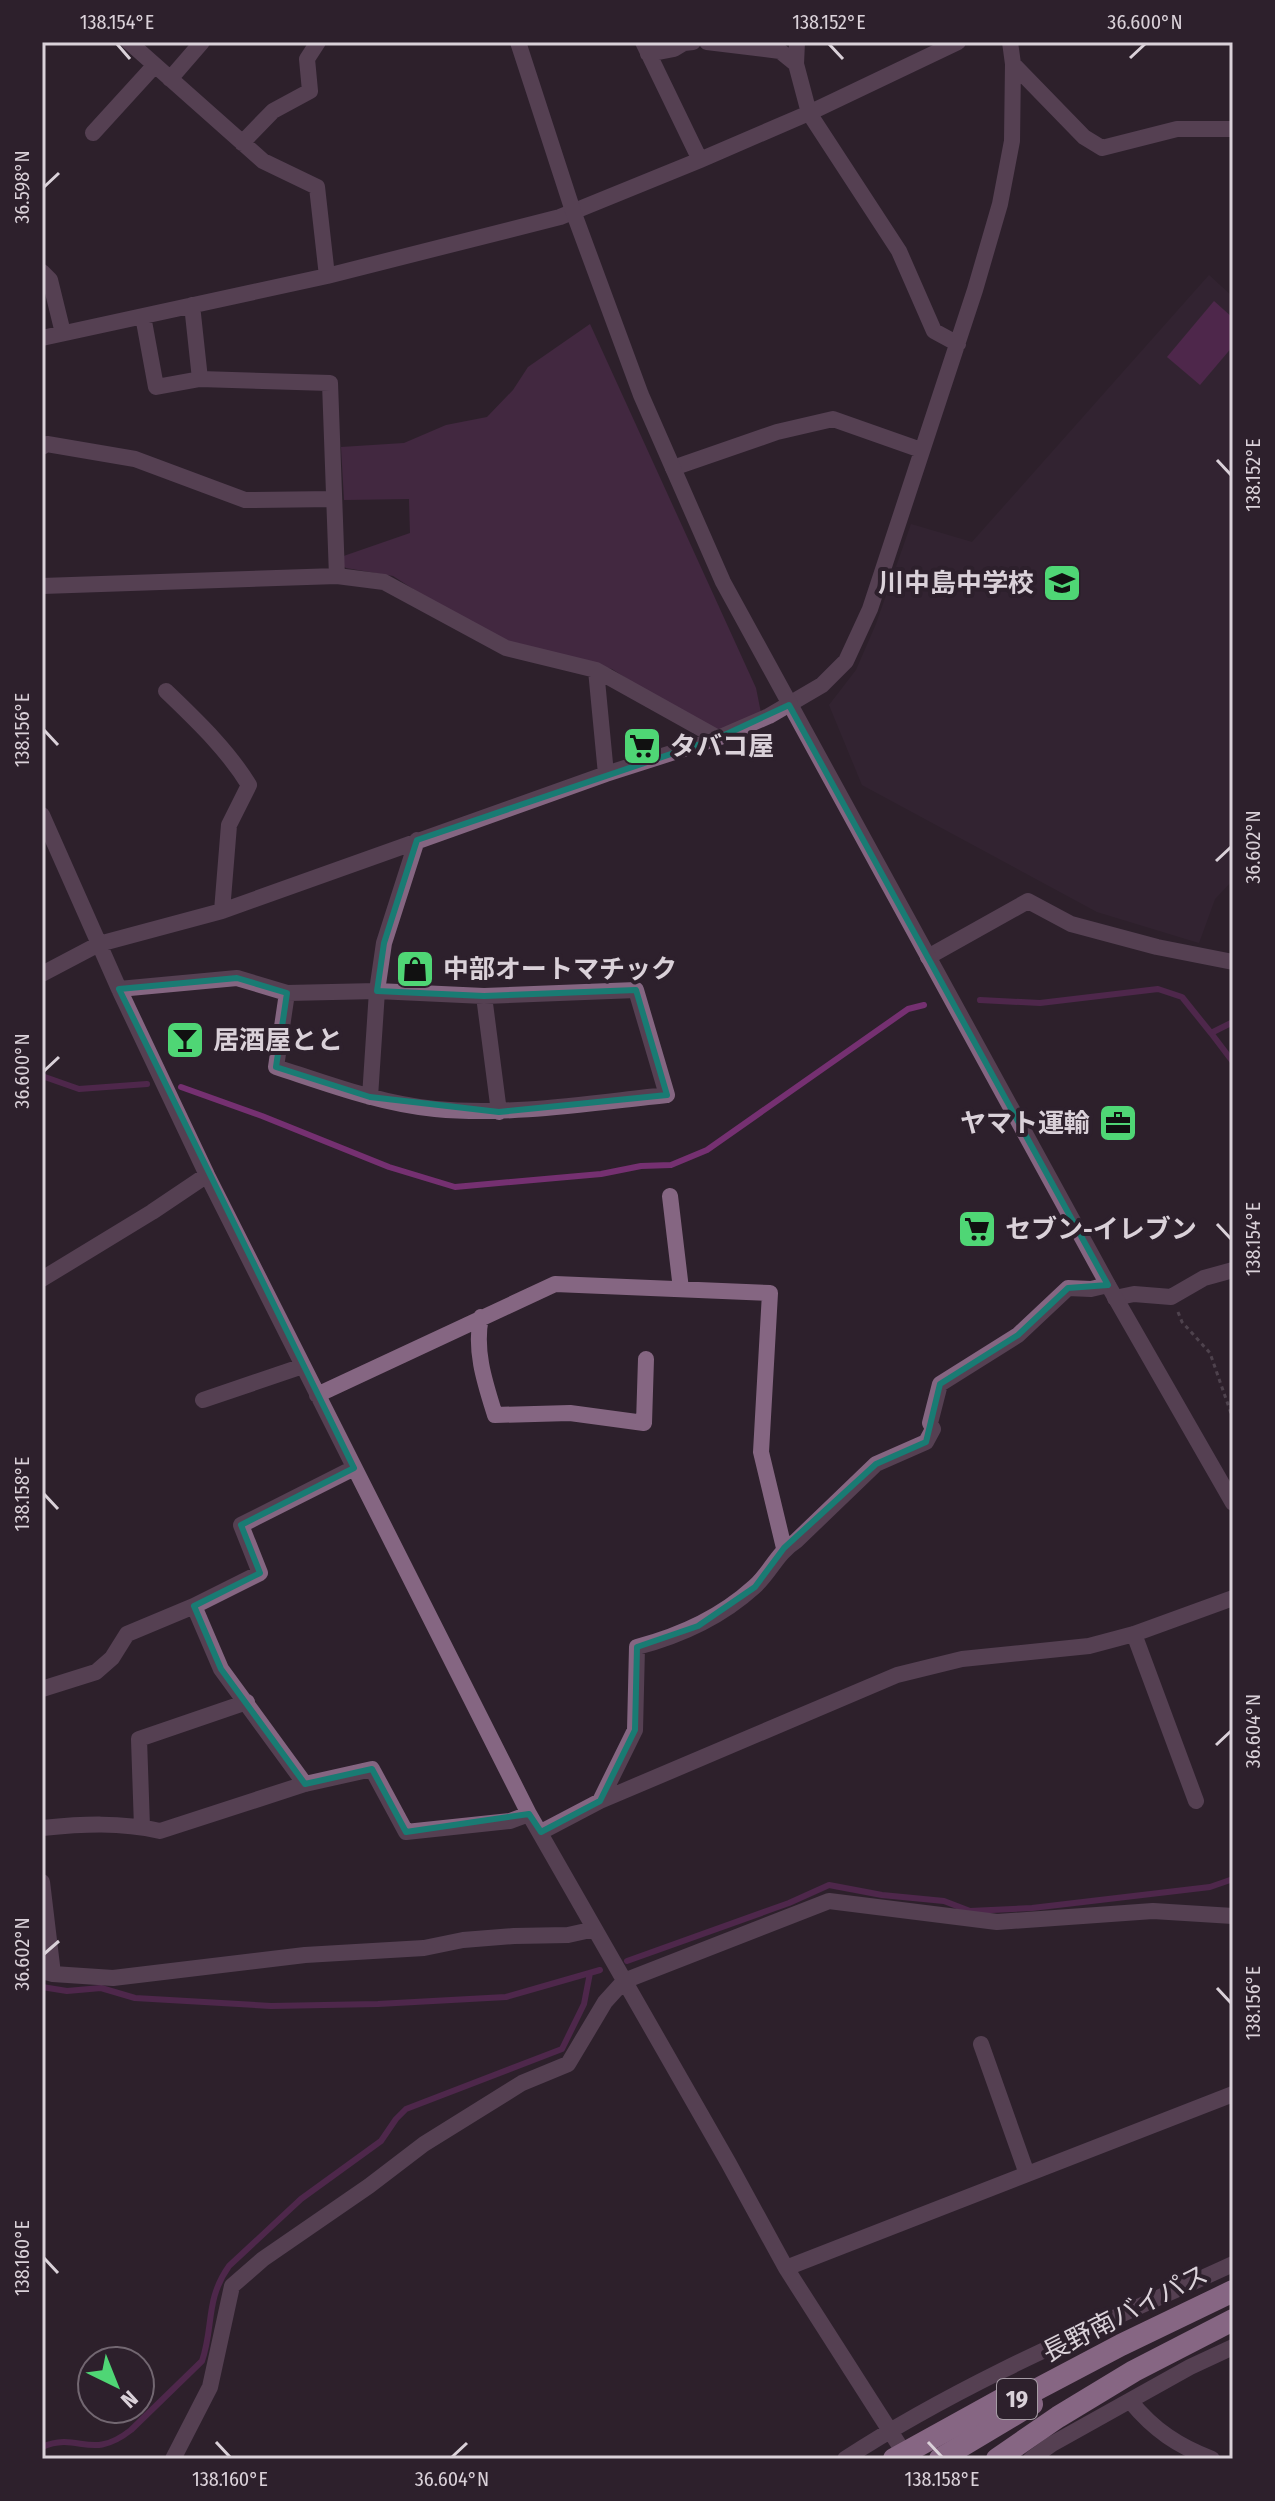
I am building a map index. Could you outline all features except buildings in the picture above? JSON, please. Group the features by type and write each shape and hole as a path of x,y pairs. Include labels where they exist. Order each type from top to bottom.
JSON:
{"highway":[{"name":"長野南バイパス","path":"917,2459 1025,2395 1127,2357 1233,2291"},
{"name":"長野南バイパス","path":"940,2459 1032,2405 1233,2302"},
{"name":"19","path":"997,2459 1058,2417 1127,2357 1233,2320"},
{"name":"19","path":"894,2459 1008,2396 1025,2395"}],"street":[{"path":"129,42 263,161 317,187 327,276"},
{"path":"170,79 202,42"},
{"path":"242,143 273,111 310,91 307,59 318,42"},
{"path":"518,42 573,211 641,395 723,582 1111,1291 1233,1503"},
{"path":"693,42 674,49 645,48 700,160"},
{"path":"707,42 780,51 796,64"},
{"path":"797,42 796,64 809,113 899,251 934,331 958,344"},
{"path":"42,338 327,276 560,217 809,113 958,42"},
{"path":"42,974 99,944 222,911 606,774 718,738 769,716 822,685 846,661 870,609 958,344 1000,204 1012,141 1013,64 1010,42"},
{"path":"1013,64 1084,137 1102,148 1177,129 1233,129"},
{"path":"93,133 155,65"},
{"path":"42,272 50,280 63,333"},
{"path":"192,305 200,379"},
{"path":"143,316 156,387 200,379 330,383 337,576"},
{"path":"673,468 777,432 833,419 921,450"},
{"path":"42,447 47,444 135,459 245,500 334,499"},
{"path":"42,586 337,576 384,582 506,648 596,670 718,738"},
{"path":"596,670 606,774"},
{"path":"166,691 203,727 249,785 229,825 222,911"},
{"path":"42,815 119,989 207,1175 529,1814 786,2268 908,2459"},
{"path":"370,1097 377,991 384,943 417,840"},
{"path":"928,957 1028,901 1071,924 1157,947 1233,962"},
{"path":"119,989 237,978 287,993 377,991 484,996 636,990 667,1095 499,1112 433,1109 370,1097 276,1067 287,993"},
{"path":"484,996 499,1112"},
{"path":"42,1279 207,1175"},
{"path":"670,1196 681,1289"},
{"path":"600,1801 635,1730 637,1647 698,1626 755,1587 784,1548 796,1541 876,1464 926,1442 933,1429 930,1423 940,1384 1018,1335 1068,1288 1171,1297 1204,1278 1233,1270"},
{"path":"317,1395 555,1284 770,1293 761,1452 784,1548"},
{"path":"481,1317 478,1334 480,1365 495,1415 570,1413 644,1423 646,1359"},
{"path":"203,1400 303,1366"},
{"path":"42,1689 96,1672 112,1658 127,1634 194,1606 260,1573 241,1525 354,1468"},
{"path":"541,1832 600,1801 897,1675 962,1659 1089,1646 1134,1634 1233,1598"},
{"path":"194,1606 221,1669 305,1784"},
{"path":"1134,1634 1196,1801"},
{"path":"142,1827 139,1739 247,1702"},
{"path":"42,1828 97,1823 160,1831 305,1784 372,1769 406,1832 510,1821 529,1814"},
{"path":"42,1882 48,1973 113,1978 305,1955 424,1948 463,1940 568,1935 595,1929"},
{"path":"173,2459 210,2387 232,2286 263,2259 424,2144 522,2083 568,2064 605,2002 624,1981 829,1901 997,1922 1153,1911 1233,1916"},
{"path":"981,2044 1027,2174"},
{"path":"786,2268 1233,2094"},
{"path":"845,2459 888,2431 1035,2355 1233,2264"},
{"path":"1031,2459 1052,2444 1190,2367 1233,2347"},
{"path":"1131,2402 1150,2425 1191,2451 1212,2459"}],"path":[{"path":"1171,1297 1182,1322 1210,1353 1233,1419"}],"highlighted area":[{"path":"789,705 1108,1285 1068,1288 1018,1335 940,1384 926,1442 876,1464 784,1548 755,1587 698,1626 637,1647 635,1730 600,1801 541,1832 529,1814 406,1832 372,1769 305,1784 221,1669 194,1606 260,1573 241,1525 354,1468 119,989 237,978 287,993 276,1067 370,1097 499,1112 667,1095 636,990 484,996 377,991 384,943 417,840 718,738"}],"shaded area":[{"name":"川中島中学校","path":"1209,275 1233,297 1233,880 1215,899 1199,943 1097,912 862,785 829,705 856,670 876,624 911,524 972,542"},
{"path":"1214,301 1233,318 1233,346 1200,385 1167,357"},
{"path":"590,324 756,688 761,713 718,738 612,669 500,645 393,576 346,568 335,559 410,533 409,499 344,500 341,447 404,443 446,425 487,417 513,390 528,367"}],"waterway":[{"path":"980,1000 1040,1003 1158,989 1182,997 1211,1033 1233,1022"},
{"path":"181,1087 389,1167 455,1187 601,1174 641,1166 671,1165 707,1150 908,1009 924,1005"},
{"path":"1211,1033 1233,1062"},
{"path":"42,1076 79,1089 147,1084"},
{"path":"627,1961 789,1903 829,1885 882,1895 944,1901 970,1911 1032,1908 1210,1887 1233,1879"},
{"path":"42,1987 67,1991 101,1988 135,1998 271,2006 378,2004 506,1997 600,1970"},
{"path":"42,2447 66,2442 105,2444 131,2430 202,2361 216,2290 229,2266 301,2199 381,2141 406,2109 562,2049 584,2004 590,1973"}],"place":[{"name":"川中島中学校","path":"1062,583"},
{"name":"タバコ屋","path":"642,746"},
{"name":"中部オートマチック","path":"415,969"},
{"name":"居酒屋とと","path":"185,1040"},
{"name":"ヤマト運輸","path":"1118,1123"},
{"name":"セブン-イレブン","path":"977,1229"}]}
